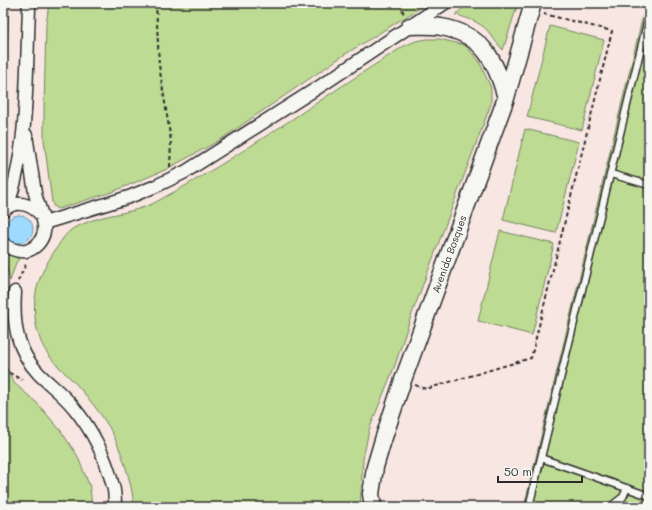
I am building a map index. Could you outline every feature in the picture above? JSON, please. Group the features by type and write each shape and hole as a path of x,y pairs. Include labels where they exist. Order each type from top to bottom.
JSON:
{"street":[{"path":"42,219 129,197 185,172 445,3"},
{"path":"5,209 14,191 24,124 29,5"},
{"name":"Avenida Bosques","path":"372,507 371,494 375,468 383,440 403,380 506,98 532,7"},
{"path":"410,26 441,27 457,31 472,38 483,47 493,61 500,76 506,98"},
{"path":"3,244 15,251 28,250 36,247 43,235 42,219 24,124"},
{"path":"5,209 20,204 28,205 35,209 42,219"},
{"path":"15,292 14,313 17,335 22,348 38,372 73,406 90,431 101,453 113,487 115,507"}],"lane":[{"path":"529,507 649,15"},
{"path":"611,174 649,185"},
{"path":"541,458 649,496"},
{"path":"610,507 623,497 627,488"}],"path":[{"path":"156,3 159,65 171,141 170,180"},
{"path":"403,380 426,389 531,358 612,31 532,7"},
{"path":"15,292 20,277 36,247"},
{"path":"3,369 22,380"}],"green space":[{"path":"3,3 9,3 3,174"},
{"path":"49,3 428,3 344,55 220,140 165,170 112,192 58,209 54,207 52,202 44,140 46,25"},
{"path":"469,3 518,3 503,50 484,27 472,20 455,15"},
{"path":"646,3 649,3 649,507 524,507"},
{"path":"550,26 604,40 582,130 527,117"},
{"path":"439,39 465,45 479,61 491,88 491,104 410,319 395,365 369,430 363,459 360,507 134,507 131,487 125,466 118,445 109,427 77,385 52,360 41,342 37,329 34,305 39,282 49,260 64,237 74,228 92,220 146,207 154,203 249,147 404,46 416,41"},
{"path":"525,129 579,142 556,233 503,220"},
{"path":"500,231 554,244 532,335 478,321"},
{"path":"3,252 19,259 16,263 10,281"},
{"path":"3,360 14,383 37,403 61,431 77,455 90,487 92,507 3,507"}],"water":[{"path":"19,215 25,216 29,219 32,223 32,235 29,239 25,242 19,243 13,242 9,239 6,235 5,229 6,223 9,219 13,216"}]}
